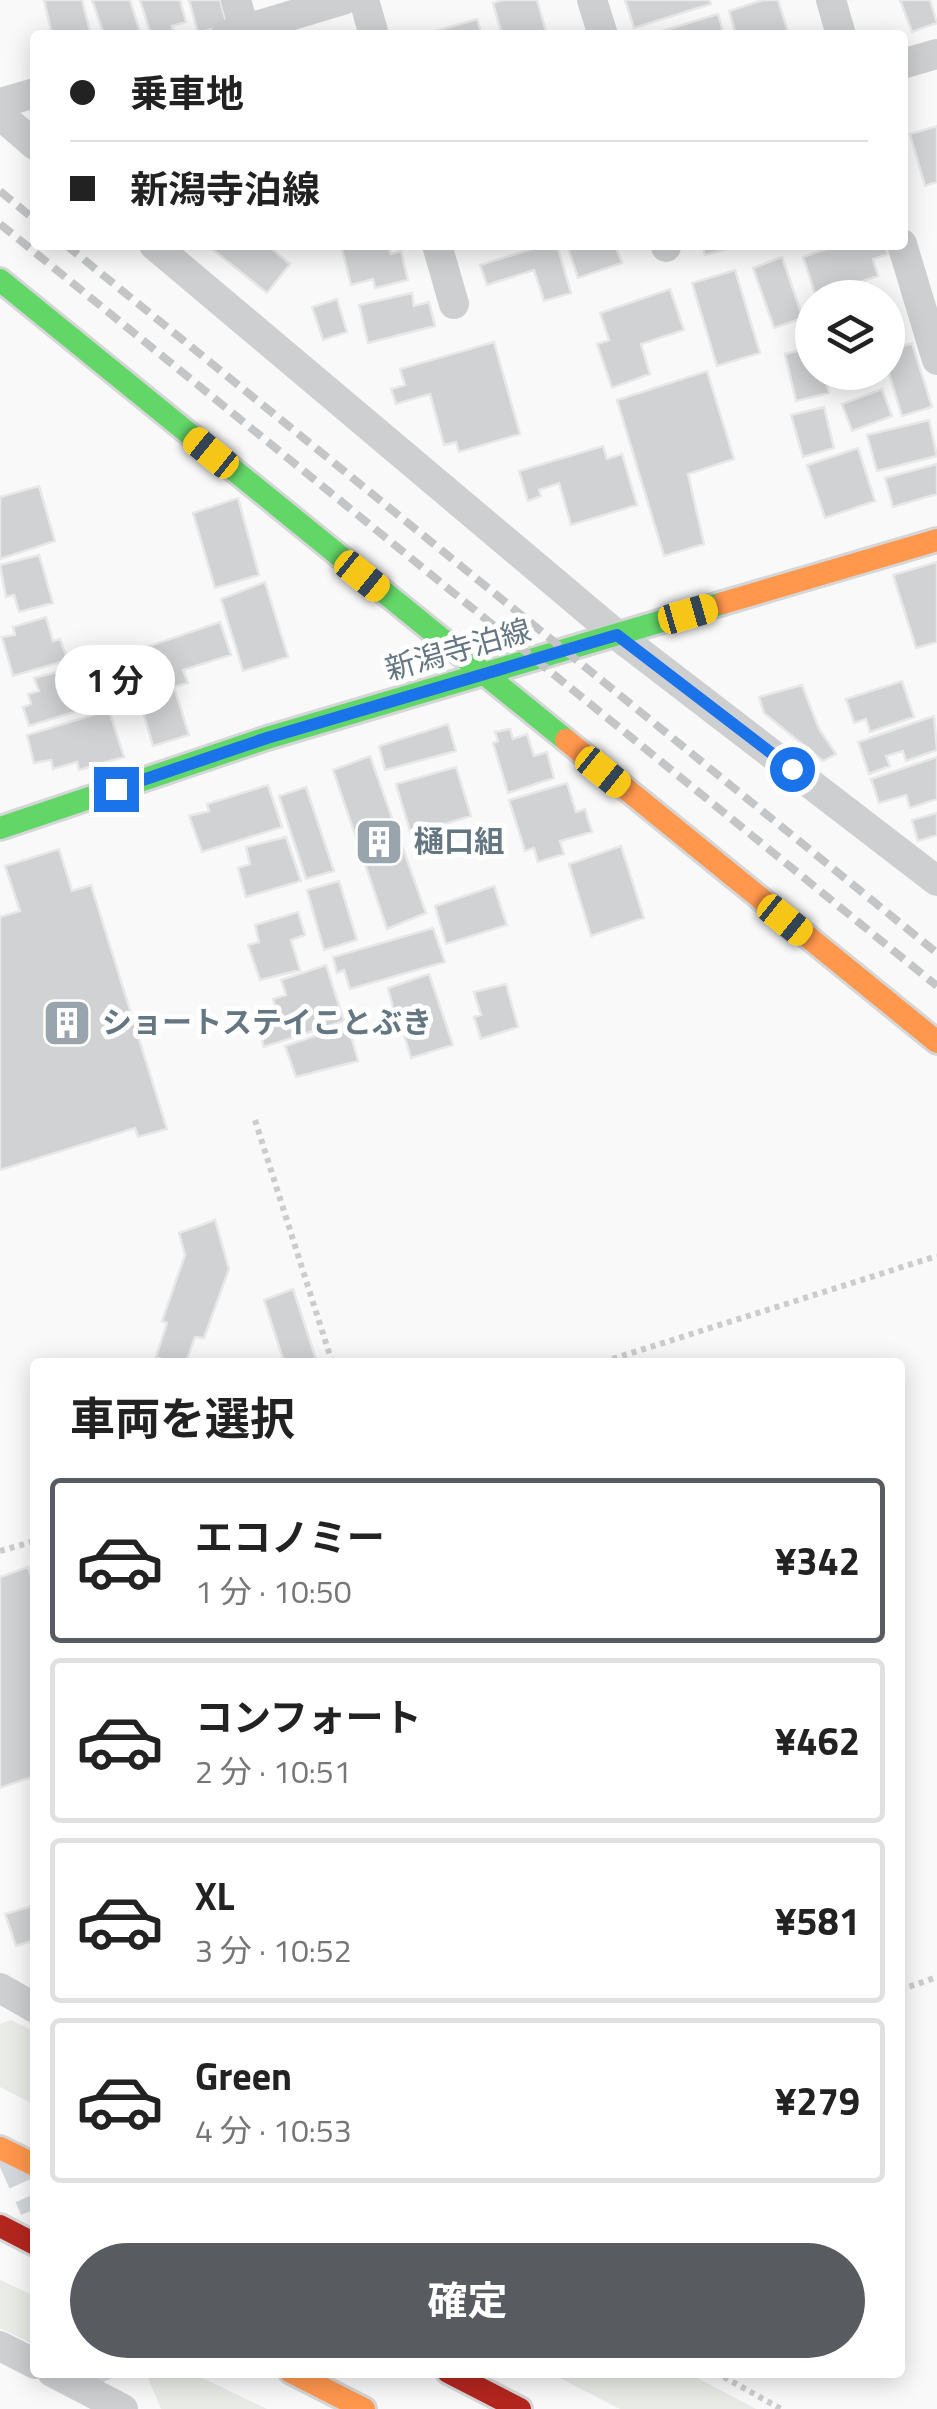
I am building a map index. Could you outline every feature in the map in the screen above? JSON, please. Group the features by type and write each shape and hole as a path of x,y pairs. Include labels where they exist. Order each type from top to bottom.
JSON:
{"main road":[{"path":"0,280 937,1042"},
{"name":"新潟寺泊線","path":"0,828 267,738 937,540"},
{"path":"0,2148 30,2163"},
{"path":"0,2226 30,2241"},
{"path":"304,2378 364,2409"},
{"path":"460,2378 520,2409"}],"street":[{"path":"235,22 342,0"},
{"path":"364,0 373,30"},
{"path":"592,0 601,30"},
{"path":"831,0 840,30"},
{"path":"908,62 937,54"},
{"path":"0,103 30,94"},
{"path":"0,116 30,141"},
{"path":"160,250 617,635 937,881"},
{"path":"438,250 454,304"},
{"path":"904,250 937,360"},
{"path":"0,1988 30,2005"},
{"path":"0,2346 30,2361"},
{"path":"64,2378 126,2409"},
{"path":"110,2379 126,2409"}],"path":[{"path":"255,1120 331,1358"},
{"path":"616,1358 937,1256"},
{"path":"0,1552 30,1542"},
{"path":"905,1988 937,1977"},
{"path":"727,2378 781,2409"}],"shaded area":[{"path":"11,2020 30,2030 30,2102 0,2087 0,2024"},
{"path":"0,2280 30,2294 30,2343 0,2328"},
{"path":"148,2378 202,2378 267,2409 161,2409"},
{"path":"560,2378 697,2378 756,2409 620,2409"}],"building":[{"path":"44,0 82,0 90,30 51,30"},
{"path":"92,0 130,0 139,30 102,30"},
{"path":"140,0 180,0 186,22 172,26 173,30 149,30"},
{"path":"189,0 220,0 227,25 197,30"},
{"path":"537,0 546,30 501,30 493,3"},
{"path":"625,0 709,0 711,4 634,28"},
{"path":"763,0 778,0 787,30 735,30 729,11"},
{"path":"900,0 930,0 937,23 912,32"},
{"path":"718,14 723,30 665,30"},
{"path":"477,19 480,30 439,30"},
{"path":"937,126 937,182 925,186 910,134"},
{"path":"213,250 273,250 290,264 267,293"},
{"path":"342,250 390,250 391,254 401,251 408,280 375,288 373,279 351,285"},
{"path":"529,250 558,250 571,293 544,301 534,270 487,285 480,265"},
{"path":"569,250 617,250 622,263 578,278"},
{"path":"823,250 887,250 888,254 873,259 878,276 866,280 810,280 803,257"},
{"path":"782,257 795,295 795,321 774,328 753,268"},
{"path":"735,270 760,353 717,366 692,283"},
{"path":"670,289 684,330 641,344 650,374 612,388 597,344 609,340 600,313"},
{"path":"412,293 414,306 429,302 435,326 368,343 359,305"},
{"path":"337,299 347,332 323,340 312,307"},
{"path":"494,342 520,434 459,452 456,442 444,445 430,394 396,404 391,389 405,385 400,369"},
{"path":"912,343 932,407 902,416 894,390 905,390 905,345"},
{"path":"795,351 795,390 829,393 796,401 785,354"},
{"path":"707,371 734,459 688,474 704,544 664,556 617,400"},
{"path":"882,390 892,416 852,431 842,404"},
{"path":"824,407 834,448 803,457 791,415"},
{"path":"929,420 937,456 877,471 867,435"},
{"path":"603,446 607,459 622,454 637,505 571,525 559,483 539,490 541,496 528,501 519,471"},
{"path":"858,448 875,501 825,518 807,465"},
{"path":"937,464 937,494 893,507 885,478"},
{"path":"39,486 55,541 0,559 0,497"},
{"path":"238,498 259,575 215,588 193,513"},
{"path":"39,555 53,603 19,612 14,595 6,597 0,565"},
{"path":"937,562 937,642 916,648 893,575"},
{"path":"265,582 288,657 243,671 221,599"},
{"path":"46,617 53,641 60,639 68,660 13,676 2,637 15,635 13,627"},
{"path":"220,622 231,655 183,670 188,683 174,687 189,735 153,746 126,654"},
{"path":"61,671 66,687 76,684 84,709 29,726 23,707 31,704 28,694 39,691 34,678"},
{"path":"902,681 914,717 870,732 866,719 854,723 846,699"},
{"path":"802,685 819,729 836,754 823,761 764,713 759,697"},
{"path":"109,710 124,757 79,770 77,762 53,769 51,760 34,763 27,735"},
{"path":"934,716 937,750 906,761 903,751 886,756 890,766 869,774 858,742"},
{"path":"448,724 456,751 385,770 379,746"},
{"path":"510,729 513,739 527,734 534,756 547,752 554,778 508,793 493,743 498,741 495,732"},
{"name":"樋口組","path":"370,756 426,913 387,929 333,770"},
{"path":"937,757 937,799 910,808 906,795 879,803 871,779"},
{"path":"456,767 471,816 411,834 396,784"},
{"path":"567,783 576,812 585,809 592,832 560,841 564,854 538,862 534,848 525,851 509,800"},
{"path":"268,785 282,827 202,852 189,816 209,811 207,804"},
{"path":"306,787 334,871 306,879 279,796"},
{"path":"937,813 937,835 918,841 912,820"},
{"path":"286,837 301,881 246,897 238,868 250,864 246,847"},
{"path":"621,846 644,918 591,936 569,864"},
{"name":"ショートステイことぶき","path":"59,849 72,891 91,885 167,1129 138,1137 135,1128 0,1170 0,917 20,911 5,866"},
{"path":"339,881 357,940 324,950 307,890"},
{"path":"494,886 507,925 446,944 435,906"},
{"path":"298,912 305,935 291,940 300,970 260,980 248,945 259,942 255,925"},
{"path":"433,928 445,962 350,989 344,970 337,973 333,957"},
{"path":"326,965 344,1021 264,1047 255,1019 277,1012 273,999 286,995 281,980"},
{"path":"429,974 453,1045 411,1058 402,1028 392,1031 385,1009 393,1007 388,988"},
{"path":"506,984 518,1027 481,1039 474,1017 481,1015 474,992"},
{"path":"348,1025 358,1061 296,1077 285,1046"},
{"path":"215,1220 229,1269 204,1338 195,1337 187,1358 159,1358 167,1323 162,1321 185,1255 179,1233"},
{"path":"293,1289 316,1358 283,1358 264,1300"},
{"path":"28,1567 30,1573 30,1778 0,1788 0,1577"},
{"path":"30,1906 30,1942 16,1946 5,1914"}],"tunnel":[{"path":"11,2155 30,2198"}],"railway":[{"path":"0,191 30,216"},
{"path":"0,224 30,248"},
{"path":"32,250 937,986"},
{"path":"72,250 937,953"}],"traffic: fast":[{"path":"0,280 566,740"},
{"path":"0,828 267,738 723,603"}],"traffic: slow":[{"path":"723,603 937,540"},
{"path":"566,740 937,1042"},
{"path":"0,2148 30,2163"},
{"path":"303,2378 364,2409"}],"traffic: jam":[{"path":"0,2226 30,2241"},
{"path":"460,2378 520,2409"}],"place":[{"name":"樋口組","path":"379,842"},
{"name":"ショートステイことぶき","path":"67,1023"}],"route":[{"path":"116,789 267,738 617,635 792,769"}]}
